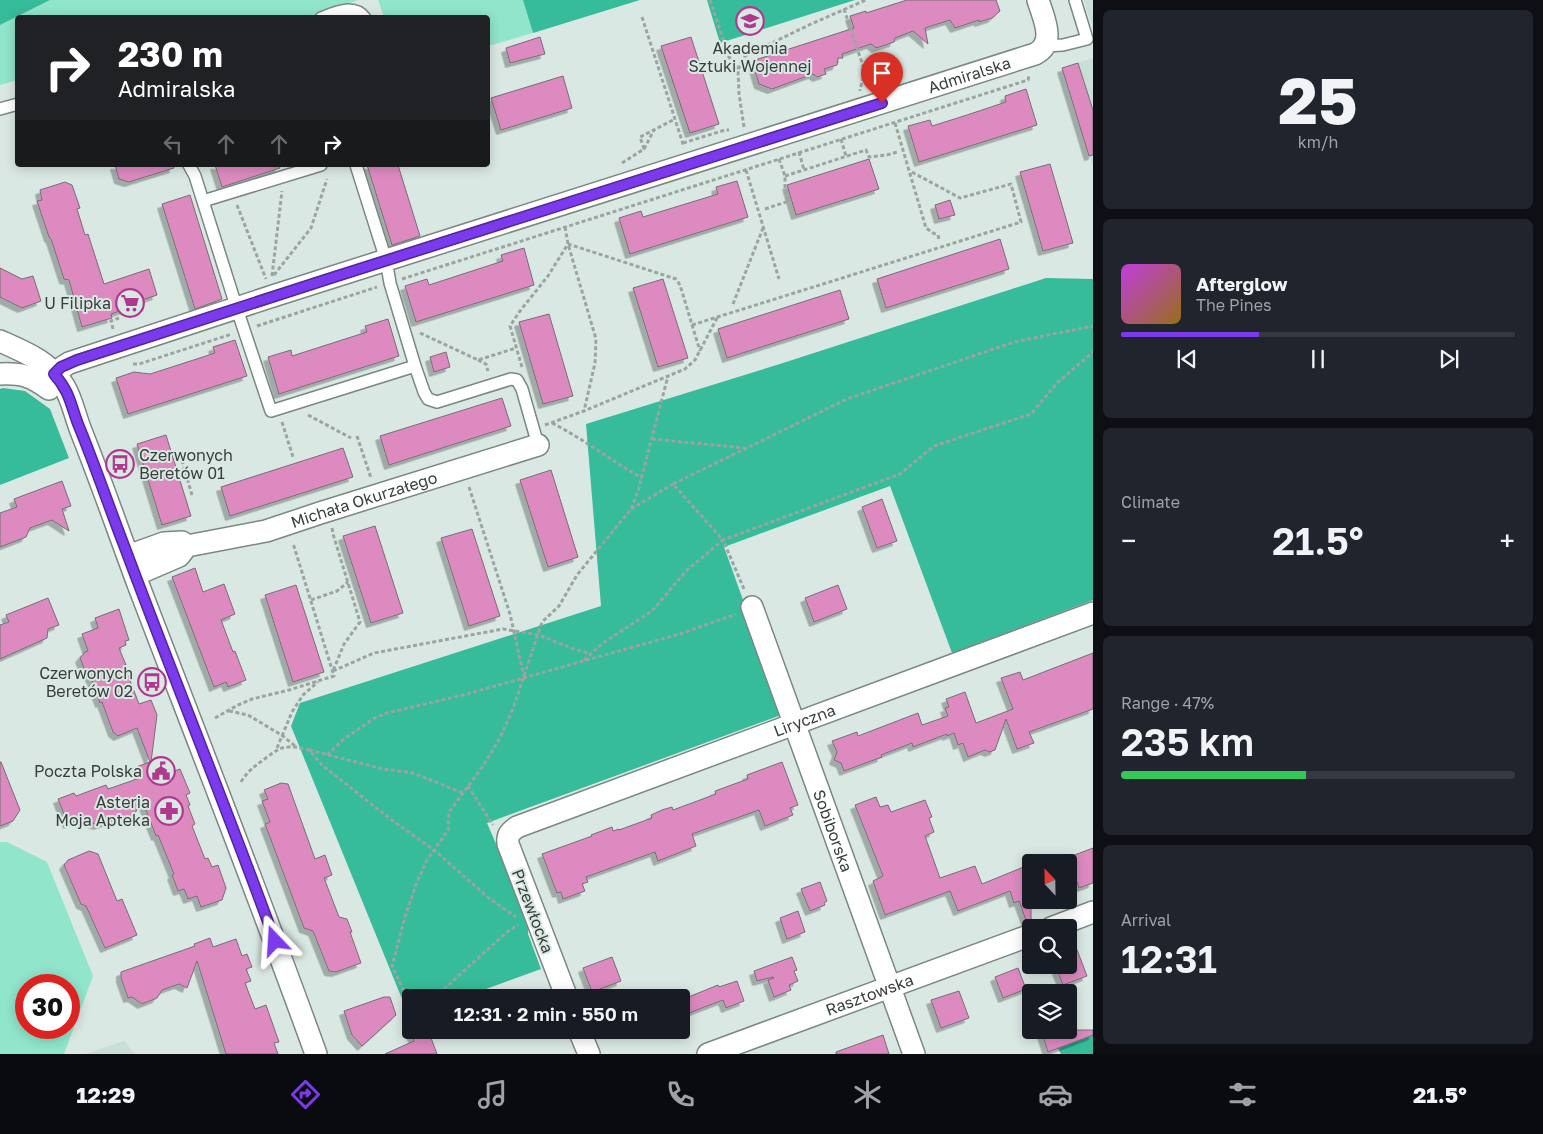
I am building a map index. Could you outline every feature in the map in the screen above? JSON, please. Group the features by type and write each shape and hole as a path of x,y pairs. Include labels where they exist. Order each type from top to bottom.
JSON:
{"street":[{"path":"1038,0 1047,28 1045,46"},
{"name":"Admiralska","path":"47,378 68,363 1024,58 1041,51 1045,46"},
{"path":"0,341 39,359 47,378"},
{"path":"0,374 17,373 47,378 63,384 69,395 74,414 102,483 131,566 268,922 316,1054"},
{"name":"Michała Okurzałego","path":"131,566 179,556 187,546 266,531 538,445"},
{"name":"Sobiborska","path":"752,606 914,1054"},
{"name":"Liryczna","path":"512,833 796,724 1093,614"},
{"name":"Przewłocka","path":"512,833 508,844 564,989"},
{"path":"1075,919 1093,912"},
{"name":"Rasztowska","path":"708,1054 1022,938"},
{"path":"583,1039 589,1054"}],"lane":[{"name":"Admiralska","path":"1045,46 1063,45 1087,39 1075,0"},
{"path":"329,15 343,10 353,10 363,15"},
{"path":"0,108 15,105"},
{"path":"190,167 204,201 236,309 271,411 415,366"},
{"path":"357,167 386,260 390,283 415,366 428,399 437,402 511,379 517,380 522,390 538,445"},
{"path":"204,201 283,177 324,170"}],"path":[{"path":"710,0 729,57 738,70"},
{"path":"745,131 739,94 738,70 745,56 866,0"},
{"path":"844,9 865,72 860,89"},
{"path":"642,17 689,164"},
{"path":"130,364 139,364 1028,80 1029,75 1024,58"},
{"path":"644,149 640,137 675,119"},
{"path":"895,122 926,228 938,235 939,240"},
{"path":"622,163 644,149 655,129"},
{"path":"841,140 846,156"},
{"path":"785,176 866,150 869,157 897,152"},
{"path":"799,152 804,170"},
{"path":"765,210 789,201 785,188 785,176 779,159"},
{"path":"232,192 267,282 272,280 272,277 311,228 324,170"},
{"path":"746,170 779,279"},
{"path":"692,325 1021,222 1011,184 960,198 910,172"},
{"path":"272,277 283,177"},
{"path":"565,227 568,244 596,339 595,363 584,411"},
{"path":"733,304 763,228"},
{"path":"568,244 676,279 680,285 700,351"},
{"path":"525,376 510,326 548,276 568,244"},
{"path":"642,478 552,422 584,411 686,369 695,360 717,318"},
{"path":"631,509 673,484 847,399 1014,342 1093,326"},
{"path":"418,333 478,360 516,348"},
{"path":"584,661 603,643 652,611 686,571 724,540 900,474 934,446 1031,414 1058,382 1093,352"},
{"path":"403,989 392,966 405,917 417,882 427,860 448,830 449,812 483,766 500,738 524,678 542,622 560,606 577,575 631,509 642,478 668,376"},
{"path":"304,413 351,438"},
{"path":"284,416 281,423 293,456"},
{"path":"358,436 374,484"},
{"path":"652,439 745,448"},
{"path":"180,454 192,495"},
{"path":"463,469 510,614 524,678"},
{"path":"327,755 344,738 387,713 524,678 683,633 721,620 752,606 724,540 673,484"},
{"path":"215,718 252,699 334,676 287,524"},
{"path":"332,524 332,534 360,622 344,644 333,671"},
{"path":"311,600 337,591 348,582"},
{"path":"333,671 374,653 503,630 539,634 571,648 591,654"},
{"path":"241,782 254,765 269,757 277,749 292,712 303,695 319,681"},
{"path":"228,711 248,715 283,736 296,748"},
{"path":"277,749 289,747 309,750 383,769 413,773 463,793"},
{"path":"309,750 322,765 389,818 434,850 490,899 522,922 507,932 444,989"},
{"path":"468,786 500,836 512,833"}],"shaded area":[{"path":"1084,0 1093,0 1093,29"},
{"path":"1093,58 1093,167 1062,68"},
{"path":"124,1041 135,1054 85,1054"}],"green space":[{"path":"0,0 50,0 20,15 15,15 15,18 0,25"},
{"path":"50,0 358,0 314,15 20,15"},
{"path":"378,0 523,0 533,33 490,45 490,15 383,15"},
{"path":"523,0 640,0 533,33"},
{"name":"Akademia Sztuki Wojennej","path":"707,0 855,0 720,43"},
{"path":"15,18 15,81 0,85 0,25"},
{"path":"1046,278 1093,279 1093,600 952,653 890,486 724,547 784,714 487,823 528,918 528,934 541,969 486,989 402,989 402,999 291,726 300,703 601,606 586,424"},
{"path":"0,389 25,391 50,409 69,458 0,485"},
{"path":"0,842 7,842 47,862 93,976 80,1011 80,974 15,974 15,1039 70,1039 64,1054 0,1054"},
{"path":"1093,1035 1093,1054 1061,1054 1058,1048"}],"building":[{"path":"907,0 996,0 1000,11 992,18 955,28 950,20 925,28 928,44 913,31 895,38 894,42 876,48 871,44 842,54 843,58 838,58 837,65 824,69 826,74 817,77 813,74 772,89 759,84 752,61 854,28 850,16"},
{"path":"540,37 545,54 510,63 506,48"},
{"path":"691,37 719,124 690,133 661,46"},
{"path":"1078,63 1093,110 1093,155 1089,156 1062,68"},
{"path":"563,76 572,108 501,130 491,98"},
{"path":"1026,89 1037,125 919,162 908,126 930,120 932,126 1006,102 1005,96"},
{"path":"869,159 879,189 796,215 787,185"},
{"path":"1050,164 1073,243 1043,251 1020,172"},
{"path":"116,167 174,168 129,182 119,179"},
{"path":"216,167 280,167 280,168 222,187"},
{"path":"368,167 399,167 420,236 392,245"},
{"path":"737,181 748,217 630,254 619,218 641,211 643,217 718,194 716,187"},
{"path":"65,182 72,185 80,208 77,209 85,235 88,234 104,284 149,269 157,295 136,302 137,305 111,314 112,318 82,327 69,280 64,279 37,201 42,200 40,190"},
{"path":"190,195 222,299 195,309 162,204"},
{"path":"950,200 955,215 939,219 935,205"},
{"path":"1000,239 1009,269 886,308 877,279"},
{"path":"524,248 534,285 416,322 405,286 427,279 429,285 503,261 501,255"},
{"path":"0,268 22,279 33,276 41,301 22,308 0,297"},
{"path":"663,279 688,358 658,367 633,288"},
{"path":"840,290 849,319 727,358 718,329"},
{"path":"549,314 573,396 543,404 519,322"},
{"path":"388,319 399,356 279,394 268,357 291,350 292,356 367,332 365,326"},
{"path":"235,340 247,376 128,414 116,378 134,372 150,374 215,353 213,347"},
{"path":"446,352 450,367 434,372 430,357"},
{"path":"502,398 511,426 389,465 380,436"},
{"path":"166,435 191,516 162,525 137,444"},
{"path":"343,448 353,477 230,516 221,487"},
{"path":"551,470 578,557 548,567 520,480"},
{"path":"62,481 71,506 62,509 69,531 52,520 30,528 26,537 0,547 0,513 17,507 14,499"},
{"path":"882,499 897,541 877,548 862,507"},
{"path":"375,526 403,613 371,623 343,536"},
{"path":"472,529 500,616 469,626 441,538"},
{"path":"195,568 203,592 224,584 235,614 221,620 246,680 228,687 226,682 214,687 172,577"},
{"path":"296,585 324,672 293,682 265,595"},
{"path":"838,585 847,609 814,622 805,598"},
{"path":"48,598 59,625 48,629 47,638 0,659 0,625 9,622 6,615"},
{"path":"119,609 129,640 125,641 126,645 119,648 126,665 124,665 139,704 151,700 157,715 151,762 162,757 166,767 172,765 174,771 180,769 190,793 186,795 195,824 192,826 205,859 208,858 212,867 218,865 226,888 222,900 201,907 197,896 188,899 184,889 178,891 172,875 174,874 142,800 131,821 123,816 98,825 80,819 68,824 58,799 74,793 76,796 106,785 108,789 140,778 136,767 150,762 137,728 118,736 113,732 102,702 100,703 92,680 80,658 88,651 82,634 98,628 95,618"},
{"path":"1093,653 1093,709 1029,732 1034,743 1017,749 1006,719 995,750 989,752 985,750 968,757 963,743 958,745 954,733 913,747 912,743 881,755 882,757 844,771 841,763 834,760 837,752 832,741 857,732 858,736 918,713 922,725 948,716 945,708 949,707 946,699 965,692 976,723 1013,709 1001,678 1020,672 1023,680"},
{"path":"0,762 20,810 13,821 0,826"},
{"path":"782,762 798,805 790,808 793,815 765,826 759,810 692,834 696,846 658,861 655,852 586,877 588,882 582,884 585,891 563,899 561,892 557,893 542,854 612,827 613,831 619,830 652,818 651,815 662,810 672,807 673,810 716,794 715,791 748,779 747,775"},
{"path":"281,783 288,784 315,859 325,855 332,875 324,878 339,917 347,919 361,963 336,972 329,971 313,931 304,928 265,824 270,822 262,801 268,799 264,790"},
{"path":"876,797 880,807 888,805 891,812 925,800 932,817 929,818 934,832 925,836 940,878 975,866 982,884 1022,868 1022,909 1031,909 1031,919 1026,919 1019,901 1014,903 1010,891 958,911 950,891 885,915 873,881 883,876 855,805"},
{"path":"1093,848 1093,883 1079,888 1078,885 1077,854"},
{"path":"89,851 98,854 117,901 122,899 137,935 105,948 86,906 81,904 64,865 68,860"},
{"path":"820,882 827,901 824,903 825,905 810,911 801,889"},
{"path":"798,911 805,932 787,939 780,918"},
{"path":"210,938 213,947 236,939 242,956 247,954 252,967 246,969 251,981 245,983 255,1009 266,1005 279,1042 274,1043 278,1054 226,1054 197,961 187,988 179,984 162,990 157,998 142,1004 132,997 128,998 121,978 121,972 195,946 194,944"},
{"path":"1077,950 1087,976 1063,984 1059,974 1077,974"},
{"path":"612,957 621,981 600,989 591,989 583,968"},
{"path":"792,957 797,970 794,971 798,981 789,985 791,990 774,997 768,980 774,978 757,981 754,971"},
{"path":"1018,968 1024,984 1022,984 1022,991 1003,998 995,977"},
{"path":"737,981 744,1001 726,1008 723,1000 690,1013 690,996 718,985 719,987"},
{"path":"959,991 969,1018 941,1028 931,1000"},
{"path":"384,997 390,997 396,1015 362,1046 352,1035 344,1011"},
{"path":"1077,1030 1093,1030 1093,1035 1048,1052 1044,1039 1077,1039"},
{"path":"883,1035 889,1054 836,1054 836,1052"},
{"path":"413,1039 431,1039 437,1054 385,1054 414,1041"}],"place":[{"name":"Akademia Sztuki Wojennej","path":"750,21"},
{"name":"U Filipka","path":"130,303"},
{"name":"Czerwonych Beretów 01","path":"120,464"},
{"name":"Czerwonych Beretów 02","path":"152,682"},
{"name":"Poczta Polska","path":"161,771"},
{"name":"Asteria Moja Apteka","path":"169,811"}],"route":[{"path":"275,941 135,575 102,483 74,414 69,395 63,384 54,374 61,367 77,360 882,103"}]}
